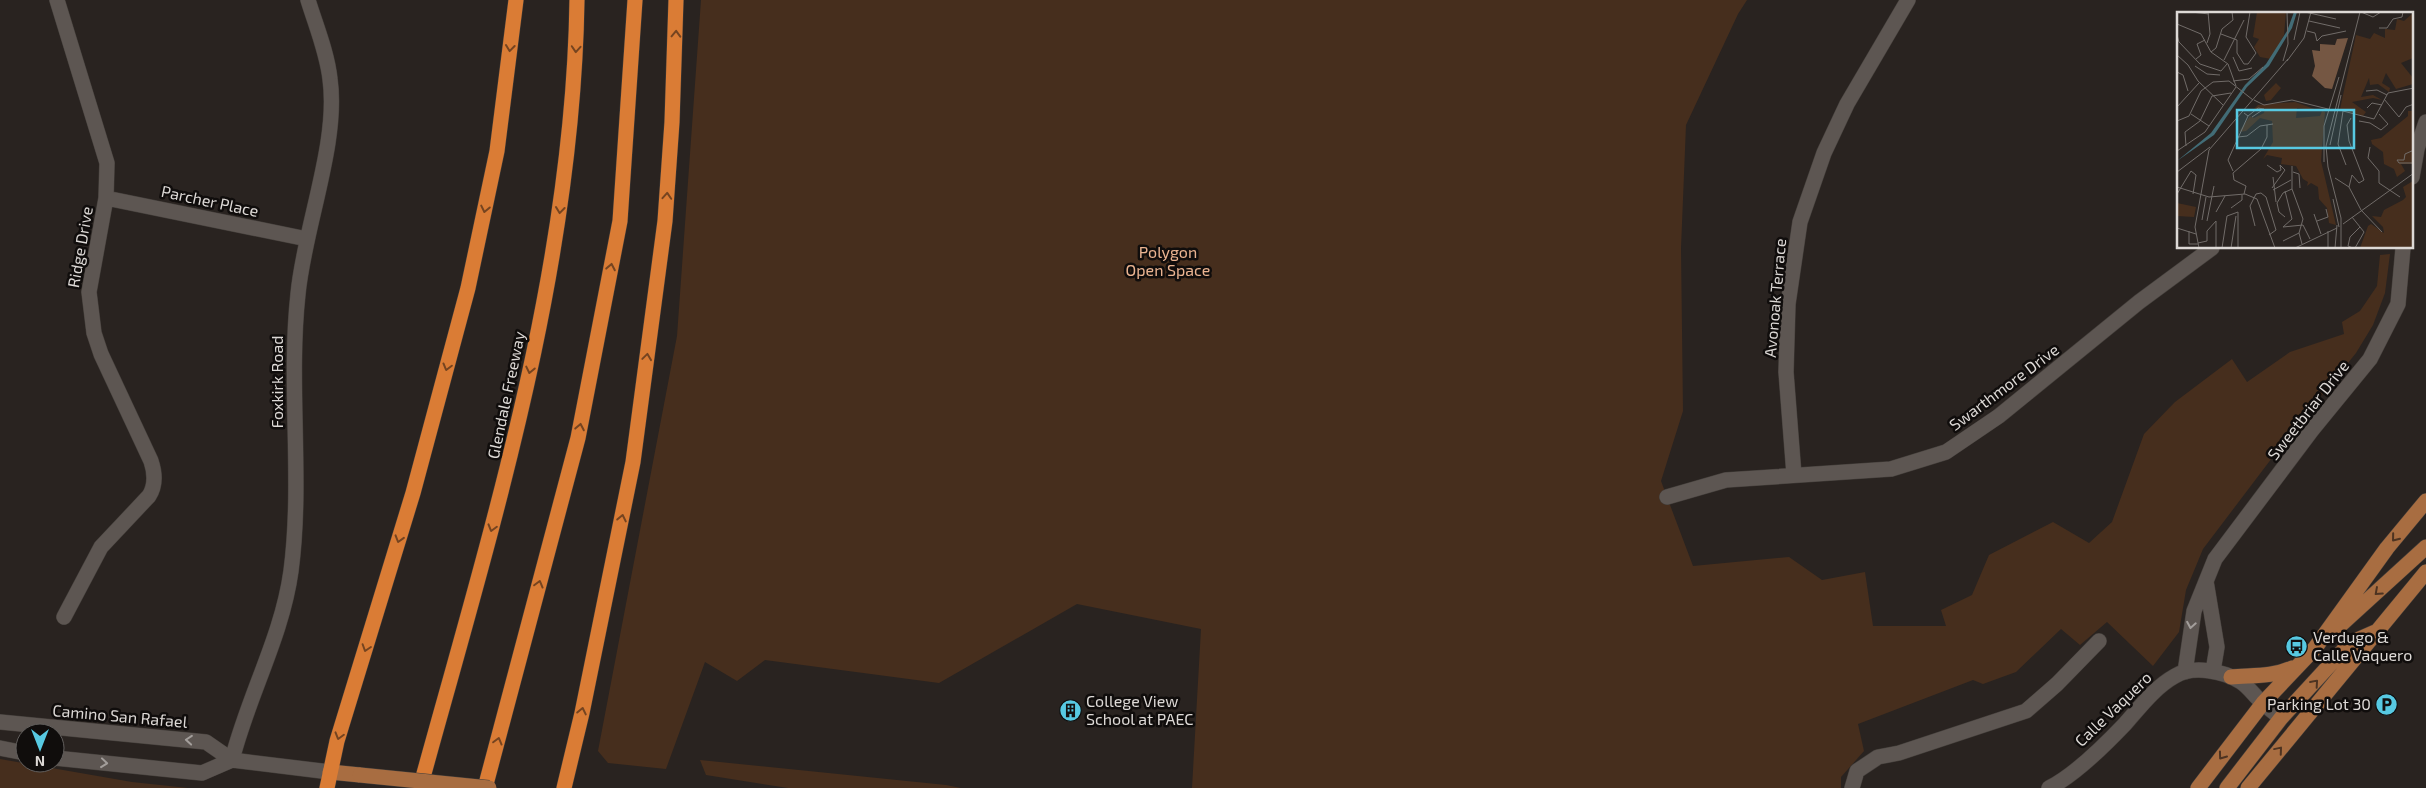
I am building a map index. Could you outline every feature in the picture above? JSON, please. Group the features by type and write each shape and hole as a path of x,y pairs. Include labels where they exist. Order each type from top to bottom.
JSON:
{"highway":[{"path":"327,788 344,717 413,492 468,288 497,151 516,0"},
{"name":"Glendale Freeway","path":"420,788 504,483 536,341 560,209 570,123 578,0"},
{"path":"487,788 578,438 620,221 635,0"},
{"path":"564,788 582,713 633,462 665,221 672,122 676,0"}],"main road":[{"path":"2315,648 2387,548 2426,501"},
{"path":"2198,788 2263,703 2315,648 2381,590 2426,547"},
{"path":"2248,788 2426,572"},
{"path":"2227,788 2281,718 2350,643 2379,630"},
{"path":"2231,677 2278,674 2298,666"},
{"name":"Camino San Rafael","path":"330,772 487,788"}],"street":[{"name":"Ridge Drive","path":"57,0 105,150 108,173 106,198 89,292 92,322 101,354 154,470 153,490 112,533 91,562 64,617"},
{"name":"Foxkirk Road","path":"232,760 240,730 273,645 291,573 297,492 293,344 299,283 331,110 330,80 324,50 308,0"},
{"name":"Avonoak Terrace","path":"1794,475 1786,372 1788,304 1800,222 1824,153 1846,104 1908,0"},
{"path":"2414,166 2417,149 2426,122"},
{"name":"Parcher Place","path":"106,198 307,239"},
{"name":"Swarthmore Drive","path":"1667,497 1726,480 1890,469 1946,452 1999,416 2139,302 2211,249"},
{"name":"Sweetbriar Drive","path":"2185,672 2194,611 2215,560 2312,430 2370,359 2398,304 2403,249"},
{"path":"2206,579 2218,647 2213,672"},
{"path":"1852,788 1857,771 1878,757 1899,753 2026,711 2057,684 2099,641"},
{"name":"Calle Vaquero","path":"2049,788 2063,780 2115,735 2155,690 2175,676 2185,672 2213,672 2231,677 2248,688 2281,718"},
{"name":"Camino San Rafael","path":"0,722 206,742 232,760 330,772"},
{"path":"0,748 15,751"},
{"path":"65,759 202,773 232,760"}],"green space":[{"name":"Polygon Open Space","path":"701,0 1747,0 1738,14 1686,125 1681,248 1683,411 1661,481 1693,566 1789,557 1822,580 1865,572 1873,626 1946,626 1941,610 1972,595 1989,555 2053,522 2089,543 2112,522 2144,434 2175,402 2232,359 2247,382 2290,352 2344,334 2342,322 2360,311 2377,286 2380,255 2390,254 2385,293 2373,325 2356,353 2278,450 2203,549 2186,590 2179,632 2153,666 2107,622 2080,645 2061,629 2016,672 1983,684 1973,680 1858,724 1864,751 1841,777 1841,788 1192,788 1201,629 1077,604 939,683 765,660 737,681 705,662 666,769 608,763 598,751 677,336"},
{"path":"0,759 15,762 15,773 65,773 65,770 132,782 188,788 0,788"},
{"path":"700,760 961,788 788,788 706,775"}],"place":[{"name":"Verdugo & Calle Vaquero","path":"2297,646"},
{"name":"Parking Lot 30","path":"2387,704"},
{"name":"College View School at PAEC","path":"1070,710"}]}
